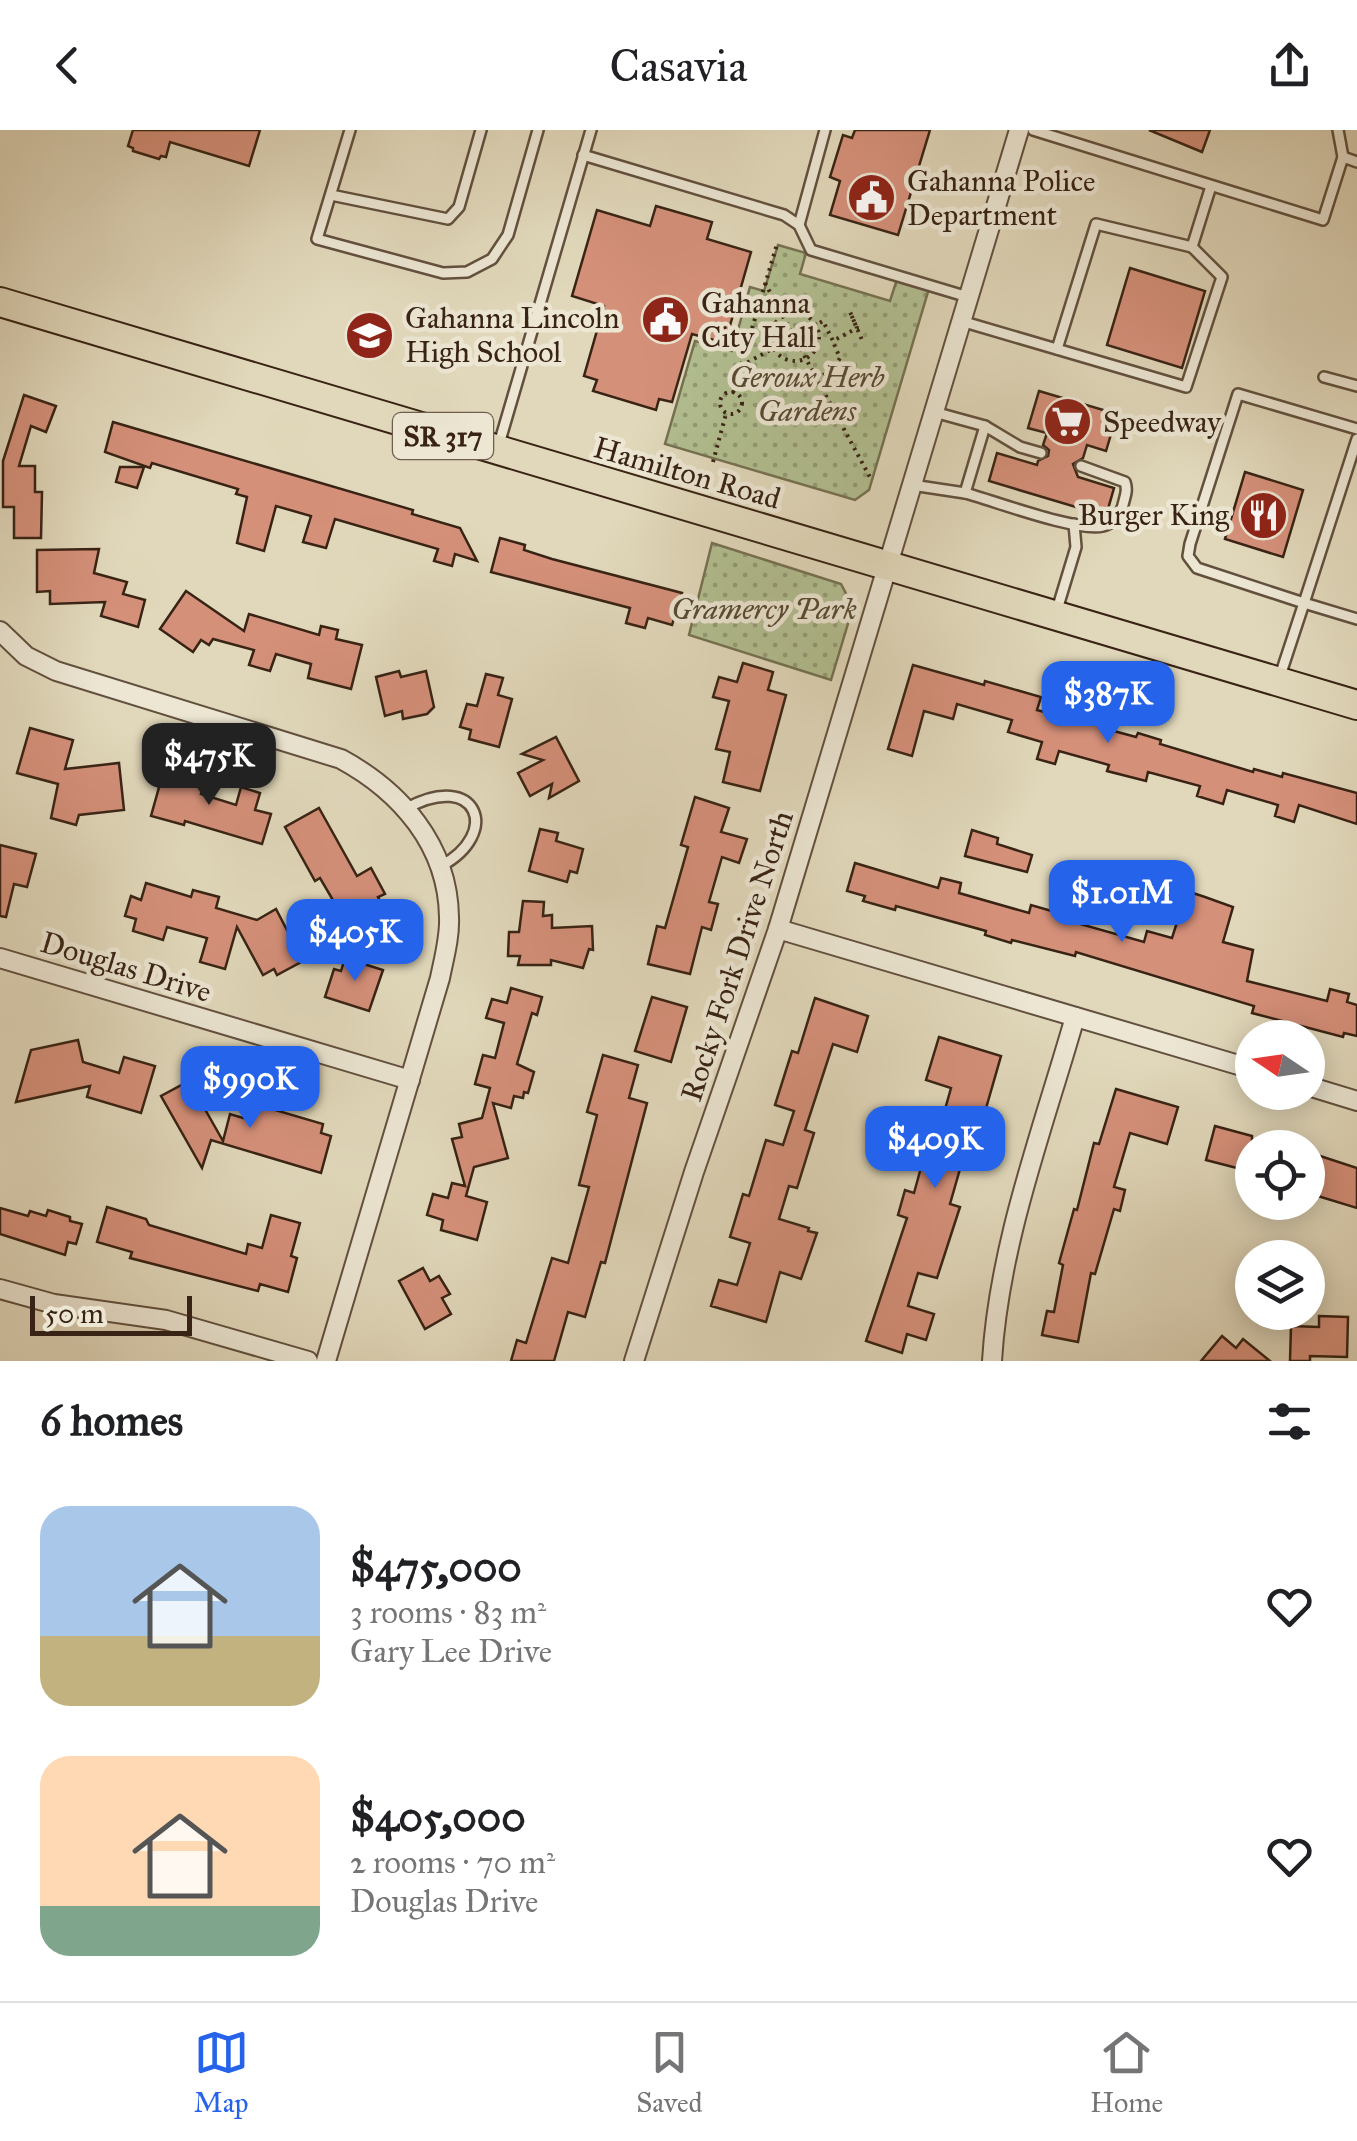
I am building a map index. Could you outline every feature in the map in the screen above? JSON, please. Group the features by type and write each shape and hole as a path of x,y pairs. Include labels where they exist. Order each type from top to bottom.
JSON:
{"main road":[{"name":"Hamilton Road","path":"0,302 1357,706"}],"street":[{"name":"Rocky Fork Drive North","path":"634,1361 778,929 1019,130"},
{"path":"0,632 26,656 56,672 341,758 366,772 406,808 423,831 440,867 450,917 446,946 326,1361"},
{"path":"778,929 1235,1065"},
{"name":"Douglas Drive","path":"0,958 410,1080"},
{"path":"992,1361 994,1320 1007,1255 1075,1016"},
{"path":"1325,1091 1357,1100"},
{"path":"0,1289 54,1304 166,1320 308,1361"}],"lane":[{"path":"350,130 317,239 443,273 467,272 492,259 508,235 538,130"},
{"path":"330,195 448,219 460,207 481,130"},
{"path":"496,452 591,130"},
{"path":"799,225 825,130"},
{"path":"1033,130 1323,220 1343,157 1338,130"},
{"path":"584,154 784,215 799,225 811,250 968,297"},
{"path":"1343,157 1357,162"},
{"path":"1192,247 1211,186"},
{"path":"961,322 1186,386 1222,277 1192,247 1096,224 1057,349"},
{"path":"1324,377 1357,386"},
{"path":"1357,429 1238,394 1188,556 1196,568 1357,618"},
{"path":"934,412 985,426 1040,454"},
{"path":"966,493 985,426"},
{"path":"1278,682 1357,439"},
{"path":"912,485 966,493 1074,524 1109,524 1120,515 1128,488 1120,478 1081,466"},
{"path":"1056,616 1076,547 1074,524"},
{"path":"406,808 441,796 472,804 474,828 469,842 452,861 440,867"}],"path":[{"path":"726,414 720,406 721,399 733,393 777,244"},
{"path":"766,283 872,481"},
{"path":"833,341 857,328 850,312 862,340"},
{"path":"800,313 817,325 818,344 806,359 787,360 773,349 772,327 783,316 800,313"},
{"path":"741,366 823,321 840,358 832,372 816,378"},
{"path":"726,414 734,414 741,406 739,396 733,393"},
{"path":"713,462 726,414"}],"green space":[{"name":"Geroux Herb Gardens","path":"778,245 806,253 800,274 890,301 898,276 930,285 869,490 855,500 665,444 695,341 732,351 750,287 764,291"},
{"name":"Gramercy Park","path":"712,543 841,584 853,607 831,680 689,635"}],"building":[{"path":"133,130 260,130 249,166 170,142 166,157 159,159 133,151 128,146"},
{"name":"Gahanna Police Department","path":"855,130 930,130 898,235 830,215 840,181 830,177 843,135 852,138"},
{"path":"1149,130 1210,130 1202,152"},
{"name":"Gahanna City Hall","path":"656,206 712,222 707,239 751,252 725,343 692,334 672,402 659,399 656,410 593,391 597,380 584,376 604,306 572,296 597,210 650,226"},
{"path":"1130,268 1205,291 1182,368 1107,345"},
{"path":"1039,391 1117,414 1106,451 1087,445 1083,458 1073,464 1078,477 1114,488 1106,516 989,481 997,453 1037,465 1048,456 1049,450 1043,445 1047,433 1028,428"},
{"path":"24,395 56,406 46,432 31,426 19,466 35,466 35,492 42,492 41,538 14,538 14,507 3,507 3,461"},
{"path":"113,422 413,510 412,514 460,528 477,561 455,554 452,566 434,561 438,549 335,519 326,548 303,542 311,516 276,506 264,551 237,543 247,497 236,494 238,489 152,463 150,468 105,452"},
{"path":"120,467 144,467 137,488 116,482"},
{"name":"Burger King","path":"1245,472 1303,490 1283,557 1225,539"},
{"path":"500,538 552,559 682,593 672,625 648,618 645,628 626,623 630,608 491,572"},
{"path":"99,549 94,573 127,582 123,594 145,600 138,627 101,616 105,602 50,604 50,591 37,592 37,550"},
{"path":"186,591 244,631 249,614 319,635 321,626 338,630 336,639 362,645 351,689 308,678 311,664 276,654 270,671 249,665 254,650 213,639 209,645 201,640 193,652 160,629"},
{"path":"743,663 773,672 768,690 786,695 760,791 723,782 730,752 716,749 729,701 713,697 719,677 737,682"},
{"path":"913,665 1041,697 1037,710 1083,722 1085,715 1105,720 1103,728 1136,737 1138,733 1161,740 1160,744 1253,772 1254,769 1282,777 1283,773 1357,793 1357,824 1299,805 1294,822 1275,816 1278,805 1227,790 1223,804 1197,796 1200,786 1148,772 1146,781 1107,771 1109,765 1059,751 1055,764 1037,759 1042,742 1008,732 1012,720 957,704 953,719 924,711 912,756 888,749"},
{"path":"399,671 401,677 426,671 434,707 427,714 403,719 402,711 385,716 376,677"},
{"path":"486,674 503,678 498,695 512,699 499,747 469,739 471,730 460,727 467,704 477,706"},
{"path":"30,728 73,740 65,769 119,763 124,810 79,815 76,825 51,818 58,784 17,773"},
{"path":"556,737 579,781 549,798 552,784 530,796 518,773 543,760 522,754"},
{"path":"165,766 195,774 192,785 203,788 201,794 236,805 241,787 260,793 255,810 271,814 262,844 185,821 184,825 151,816"},
{"path":"695,797 729,808 721,832 747,839 739,863 722,857 709,902 718,904 711,930 702,927 690,974 648,964 657,926 665,928 688,847 681,845"},
{"path":"319,808 357,876 371,868 385,894 378,897 384,908 366,918 361,909 344,919 320,878 315,881 285,827"},
{"path":"540,829 558,833 556,841 583,849 577,873 570,871 567,882 529,871"},
{"path":"972,830 998,838 997,844 1032,855 1027,872 965,856"},
{"path":"0,845 36,854 27,887 14,884 6,917 0,916"},
{"path":"855,863 938,888 941,878 961,883 959,893 1029,913 1031,905 1062,914 1065,904 1084,910 1080,924 1144,942 1147,931 1172,938 1187,891 1233,907 1223,942 1253,950 1247,981 1327,1001 1330,989 1349,994 1347,1002 1357,1005 1357,1036 1325,1032 1325,1020 1279,1020 1252,1013 1254,1006 1076,952 1075,956 1012,940 1011,943 985,935 986,931 863,901 865,896 847,891"},
{"path":"146,883 191,897 193,890 219,897 216,908 257,920 276,909 303,961 277,975 274,969 263,975 237,927 225,969 200,962 207,938 167,927 163,940 133,931 136,919 125,916 131,896 141,900"},
{"path":"523,901 544,902 543,916 552,915 552,928 592,926 593,950 589,949 583,968 551,960 551,965 518,965 520,956 508,956 509,932 519,932"},
{"path":"345,958 383,970 369,1011 325,997 334,969 341,971"},
{"path":"511,988 542,997 537,1015 532,1013 517,1064 534,1072 528,1093 524,1092 523,1098 514,1096 511,1108 493,1103 508,1158 474,1167 466,1196 487,1202 477,1240 441,1230 443,1220 427,1215 433,1194 448,1198 452,1183 465,1186 452,1139 462,1137 459,1124 482,1118 490,1088 475,1084 483,1055 495,1058 504,1023 486,1018 492,999 507,1003"},
{"path":"652,997 687,1007 671,1062 635,1051"},
{"path":"815,998 868,1016 857,1052 833,1044 805,1130 814,1133 797,1188 789,1186 779,1219 817,1233 801,1279 780,1272 766,1322 711,1306 719,1280 737,1285 750,1243 730,1237 743,1194 749,1196 766,1140 783,1145 794,1111 775,1105 792,1051 798,1053"},
{"path":"939,1037 1001,1056 970,1164 962,1162 950,1204 960,1207 937,1278 918,1273 908,1306 934,1314 926,1340 907,1334 902,1353 866,1341 907,1218 898,1215 905,1190 914,1193 922,1164 929,1166 951,1088 926,1080"},
{"path":"78,1040 83,1062 119,1073 124,1057 155,1066 141,1113 87,1097 90,1086 16,1102 31,1050"},
{"path":"603,1055 638,1065 629,1098 647,1103 605,1263 601,1262 585,1317 568,1312 554,1361 511,1361 517,1340 526,1343 552,1258 568,1263 589,1187 579,1185 597,1115 587,1112"},
{"path":"189,1081 223,1141 230,1114 243,1118 248,1102 323,1124 321,1133 331,1136 321,1173 211,1140 202,1168 161,1096"},
{"path":"1116,1089 1178,1107 1167,1144 1130,1133 1114,1187 1125,1190 1120,1211 1114,1209 1095,1274 1091,1273 1078,1342 1042,1335 1047,1311 1054,1312 1063,1265 1059,1263 1074,1209 1077,1210 1094,1143 1099,1144"},
{"path":"1215,1126 1235,1131 1235,1168 1206,1160"},
{"path":"1325,1158 1357,1168 1357,1208 1325,1198"},
{"path":"107,1207 146,1219 149,1225 246,1254 248,1244 262,1248 271,1215 300,1223 291,1256 297,1258 288,1292 260,1284 258,1291 130,1258 132,1252 97,1242"},
{"path":"0,1208 28,1216 30,1211 46,1216 48,1210 70,1217 70,1221 82,1224 76,1244 68,1242 65,1255 0,1234"},
{"path":"423,1268 430,1281 439,1276 450,1294 442,1298 451,1314 425,1329 399,1281"},
{"path":"1325,1316 1348,1317 1347,1357 1310,1356 1310,1361 1290,1361 1291,1330 1325,1330"},
{"path":"1222,1336 1236,1348 1243,1339 1270,1361 1201,1361"}],"place":[{"name":"Gahanna Police Department","path":"872,198"},
{"name":"Gahanna City Hall","path":"666,320"},
{"name":"Gahanna Lincoln High School","path":"370,335"},
{"name":"Speedway","path":"1068,422"},
{"name":"Burger King","path":"1264,515"}]}
